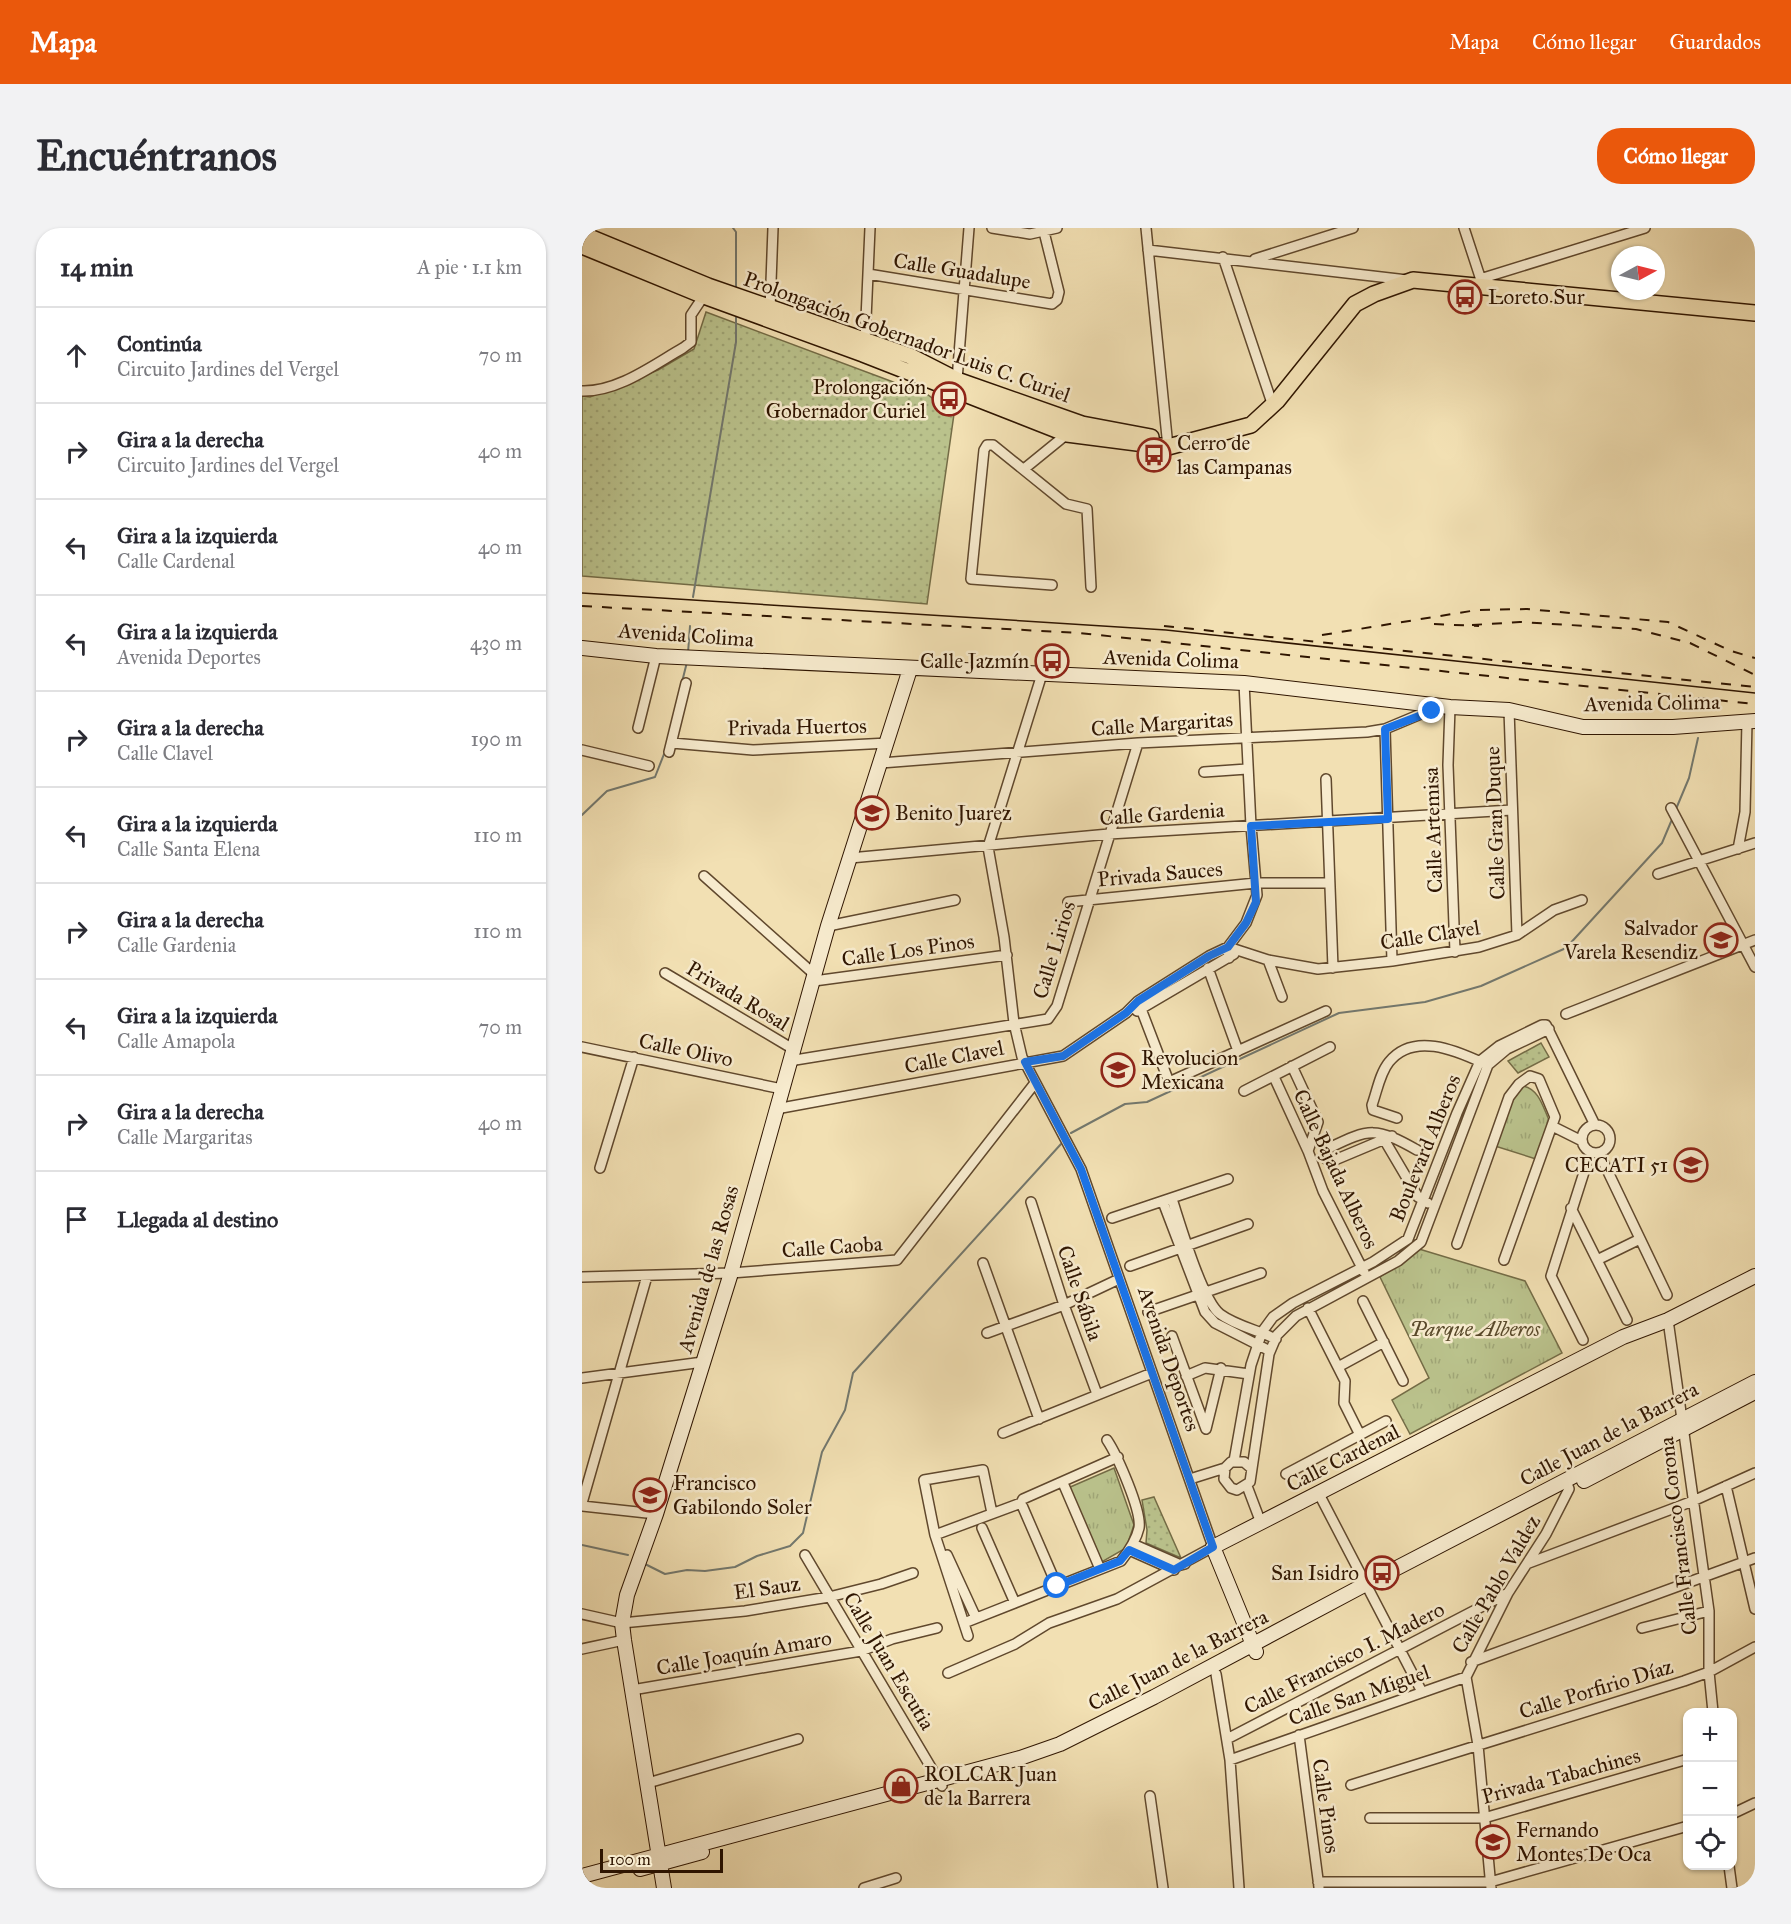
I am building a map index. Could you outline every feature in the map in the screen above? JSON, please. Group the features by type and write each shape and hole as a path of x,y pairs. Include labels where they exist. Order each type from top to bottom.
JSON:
{"main road":[{"name":"Prolongación Gobernador Luis C. Curiel","path":"589,237 706,291 864,347 1067,435 1167,443 1190,442 1251,425 1273,406 1355,304 1374,294 1413,280 1482,283 1755,313"},
{"name":"Prolongación Gobernador Luis C. Curiel","path":"864,347 910,356 957,380 1082,424 1167,443"}],"street":[{"path":"769,313 773,228"},
{"path":"864,347 870,228"},
{"path":"957,380 969,228"},
{"path":"992,228 1030,234 1057,228"},
{"path":"1146,228 1167,443"},
{"path":"1252,260 1353,228"},
{"path":"1464,228 1482,283 1645,228"},
{"name":"Calle Guadalupe","path":"868,274 1052,303 1057,300 1059,292 1043,230"},
{"path":"1148,250 1413,280"},
{"path":"1223,257 1273,406"},
{"path":"582,391 592,391 618,384 691,342 691,315 706,291"},
{"path":"1023,469 1067,435"},
{"path":"1052,585 971,579 984,450 987,445 993,445 1066,504 1087,509 1091,587"},
{"name":"Avenida Colima","path":"582,648 656,656 1244,683 1445,706 1509,710 1583,727 1672,727 1751,721"},
{"path":"638,728 656,656"},
{"name":"Avenida de las Rosas","path":"664,1888 624,1640 622,1623 627,1595 656,1514 731,1273 828,926 910,669"},
{"path":"1035,1083 1025,1062 1014,1023 1007,955 988,847 1042,674"},
{"name":"Privada Huertos","path":"686,683 670,747 753,750 888,743"},
{"path":"1229,958 1228,947 1246,923 1256,902 1244,683"},
{"name":"Calle Margaritas","path":"881,763 1138,743 1385,729 1445,706"},
{"name":"Calle Artemisa","path":"1445,706 1455,952"},
{"name":"Calle Gran Duque","path":"1509,710 1517,935"},
{"path":"1738,849 1745,812 1751,721"},
{"path":"1385,729 1392,961"},
{"name":"Calle Lirios","path":"791,1055 1014,1023 1044,1022 1057,1006 1138,743"},
{"path":"582,750 649,766"},
{"path":"1204,772 1247,769"},
{"path":"1326,779 1333,968"},
{"path":"1671,808 1755,967"},
{"name":"Calle Gardenia","path":"850,858 1109,834 1512,810"},
{"path":"1658,874 1755,843"},
{"path":"704,876 814,978"},
{"name":"Privada Sauces","path":"1068,902 1256,883 1329,883"},
{"path":"828,926 955,900"},
{"name":"Calle Clavel","path":"1140,1006 1209,956 1228,947 1268,960 1308,968 1333,968 1392,961 1455,952 1517,935 1554,910 1582,900"},
{"path":"1566,1014 1755,940"},
{"name":"Calle Clavel","path":"776,1109 1063,1056 1126,1013 1240,950"},
{"name":"Calle Los Pinos","path":"814,978 1007,955"},
{"path":"1268,960 1282,997"},
{"path":"1208,968 1238,1051"},
{"name":"Privada Rosal","path":"665,973 791,1055"},
{"path":"1140,1006 1169,1082 1326,1011"},
{"name":"Boulevard Alberos","path":"1234,1461 1249,1374 1256,1343 1262,1332 1273,1317 1293,1303 1362,1267 1408,1239 1457,1113 1484,1063 1549,1029 1595,1125"},
{"path":"1397,1118 1373,1110 1372,1105 1390,1059 1413,1045 1425,1043 1484,1063"},
{"name":"Calle Olivo","path":"582,1047 782,1089"},
{"path":"1244,1091 1330,1047"},
{"path":"600,1168 634,1057"},
{"name":"Boulevard Alberos","path":"1251,1468 1270,1351 1276,1339 1296,1316 1398,1261 1421,1242 1436,1206 1484,1063"},
{"path":"1292,1066 1318,1122 1308,1151"},
{"path":"1457,1244 1509,1097 1519,1084 1530,1076 1539,1079 1555,1117 1504,1260"},
{"name":"Calle Bajada Alberos","path":"1274,1077 1308,1151 1323,1191 1367,1276"},
{"name":"Calle Caoba","path":"582,1277 731,1273 897,1260 1035,1083"},
{"name":"Avenida Deportes","path":"1035,1083 1081,1169 1213,1547 1254,1649"},
{"path":"1552,1126 1582,1141 1590,1152 1599,1153 1607,1148 1610,1135 1604,1128 1595,1125 1587,1129 1582,1141"},
{"path":"1385,1136 1418,1197 1436,1206"},
{"path":"1385,1136 1330,1162 1325,1158 1329,1148 1350,1138 1385,1136 1417,1150"},
{"path":"1599,1153 1667,1295"},
{"path":"1583,1340 1551,1276 1570,1208 1586,1166"},
{"path":"1112,1218 1228,1179"},
{"path":"1168,1200 1201,1294 1205,1312 1215,1323 1270,1351"},
{"name":"Calle Sábila","path":"1031,1202 1064,1305 1097,1395"},
{"path":"1570,1208 1627,1320"},
{"path":"1131,1266 1248,1224"},
{"path":"1597,1260 1640,1239"},
{"path":"982,1263 1008,1327 1039,1419"},
{"path":"1148,1312 1261,1274"},
{"path":"647,1276 582,1504 656,1514"},
{"name":"Calle Cardenal","path":"948,1673 1015,1644 1049,1623 1117,1599 1213,1547 1623,1337 1668,1320 1755,1276"},
{"path":"987,1333 1064,1305 1119,1279"},
{"path":"1201,1294 1219,1314 1276,1339"},
{"path":"1363,1302 1403,1381"},
{"path":"1308,1308 1338,1367 1346,1387 1344,1402 1360,1435"},
{"name":"Calle Francisco Corona","path":"1668,1320 1705,1576 1709,1611 1709,1672 1713,1708"},
{"path":"1172,1336 1206,1429 1221,1368"},
{"path":"1338,1367 1384,1342"},
{"path":"582,1378 703,1362"},
{"path":"1186,1376 1205,1368 1221,1368 1249,1374"},
{"path":"1003,1433 1152,1373"},
{"name":"Calle Juan de la Barrera","path":"582,1876 660,1859 1059,1751 1368,1587 1684,1424 1755,1382"},
{"name":"Calle Juan de la Barrera","path":"1684,1424 1755,1392"},
{"path":"1286,1474 1386,1420"},
{"path":"964,1623 1120,1561 1131,1547 1140,1525 1118,1457 1107,1440"},
{"path":"935,1535 1021,1503 1023,1499 1118,1457"},
{"path":"1190,1479 1225,1468 1234,1461 1244,1462 1251,1468 1252,1478 1247,1486 1237,1490 1231,1488 1224,1479 1225,1468"},
{"path":"968,1636 935,1535 924,1480 980,1469 985,1475 992,1513"},
{"path":"1529,1563 1693,1501 1755,1473"},
{"path":"1063,1483 1100,1569"},
{"name":"Calle Pablo Valdez","path":"1490,1885 1478,1745 1466,1677 1471,1662 1508,1593 1529,1563 1568,1485"},
{"path":"1247,1486 1261,1523"},
{"path":"1726,1486 1755,1609"},
{"path":"1319,1494 1422,1692"},
{"path":"1021,1503 1057,1586"},
{"path":"981,1528 1015,1603"},
{"path":"1131,1547 1181,1565 1185,1564"},
{"path":"1131,1547 1174,1570"},
{"path":"941,1552 947,1556 976,1618"},
{"name":"Calle Juan Escutia","path":"805,1555 941,1783"},
{"path":"1471,1662 1755,1558"},
{"name":"El Sauz","path":"582,1614 622,1623 745,1611 829,1597 913,1573"},
{"name":"Calle Francisco I. Madero","path":"1227,1739 1508,1593"},
{"path":"1642,1628 1709,1611"},
{"name":"Calle Joaquín Amaro","path":"632,1690 861,1651 892,1639 937,1628"},
{"path":"582,1649 624,1640"},
{"name":"Calle Porfirio Díaz","path":"1351,1785 1709,1672 1755,1647"},
{"name":"Calle Juan de la Barrera","path":"1107,1725 1216,1674 1254,1649"},
{"path":"1216,1674 1230,1760 1239,1888"},
{"name":"Calle San Miguel","path":"1230,1760 1466,1677"},
{"name":"Calle Pinos","path":"1299,1735 1318,1885"},
{"path":"648,1783 798,1739"},
{"name":"Privada Tabachines","path":"1370,1818 1484,1818 1683,1760"},
{"path":"1150,1796 1162,1888"},
{"path":"1737,1812 1755,1803"},
{"path":"1318,1885 1490,1885 1683,1827"},
{"name":"Calle Juan de la Barrera","path":"582,1886 660,1859"},
{"path":"1730,1870 1732,1888"},
{"path":"870,1887 896,1878"}],"green space":[{"path":"706,312 928,395 954,414 927,604 582,576 582,396 590,397 658,370 694,349"},
{"path":"1541,1043 1549,1057 1518,1073 1508,1061"},
{"path":"1523,1086 1537,1095 1549,1120 1536,1159 1495,1146 1512,1098"},
{"name":"Parque Alberos","path":"1419,1249 1525,1281 1562,1353 1410,1434 1392,1400 1429,1378 1380,1277"},
{"path":"1114,1468 1134,1525 1126,1548 1100,1563 1068,1488"},
{"path":"1154,1497 1181,1558 1146,1543 1147,1530 1142,1500"}],"waterway":[{"path":"733,228 736,232 736,287"},
{"path":"693,597 736,342 736,316"},
{"path":"688,653 690,626"},
{"path":"682,682 687,662"},
{"path":"1676,809 1689,778 1698,738"},
{"path":"582,815 607,791 655,777 666,749"},
{"path":"1071,1133 1125,1104 1147,1102 1339,1013 1425,1002 1481,986 1566,948 1662,843 1673,817"},
{"path":"645,1564 665,1574 735,1567 757,1556 790,1546 803,1533 822,1452 845,1410 853,1373 1061,1144"},
{"path":"582,1545 628,1555"}],"tram line":[{"path":"582,593 1166,630 1755,693"}],"railway":[{"path":"582,606 1079,633 1755,704"},
{"path":"1322,635 1477,610 1527,609 1668,622 1731,651 1755,658"},
{"path":"1472,625 1520,622 1636,629 1690,643 1755,675"},
{"path":"1434,624 1479,626"},
{"path":"1164,626 1755,687"}],"place":[{"name":"Loreto Sur","path":"1465,297"},
{"name":"Prolongación Gobernador Curiel","path":"949,399"},
{"name":"Cerro de las Campanas","path":"1154,455"},
{"name":"Calle Jazmín","path":"1052,661"},
{"name":"Benito Juarez","path":"872,813"},
{"name":"Salvador Varela Resendiz","path":"1721,940"},
{"name":"Revolucion Mexicana","path":"1118,1070"},
{"name":"CECATI 51","path":"1691,1165"},
{"name":"Francisco Gabilondo Soler","path":"650,1495"},
{"name":"San Isidro","path":"1382,1573"},
{"name":"ROLCAR Juan de la Barrera","path":"901,1786"},
{"name":"Fernando Montes De Oca","path":"1493,1842"}],"route":[{"path":"1057,1586 1120,1561 1129,1550 1174,1570 1213,1547 1081,1169 1025,1062 1044,1061 1063,1056 1126,1013 1138,1001 1220,949 1228,947 1246,923 1256,902 1251,826 1388,819 1385,729 1432,711"}]}
